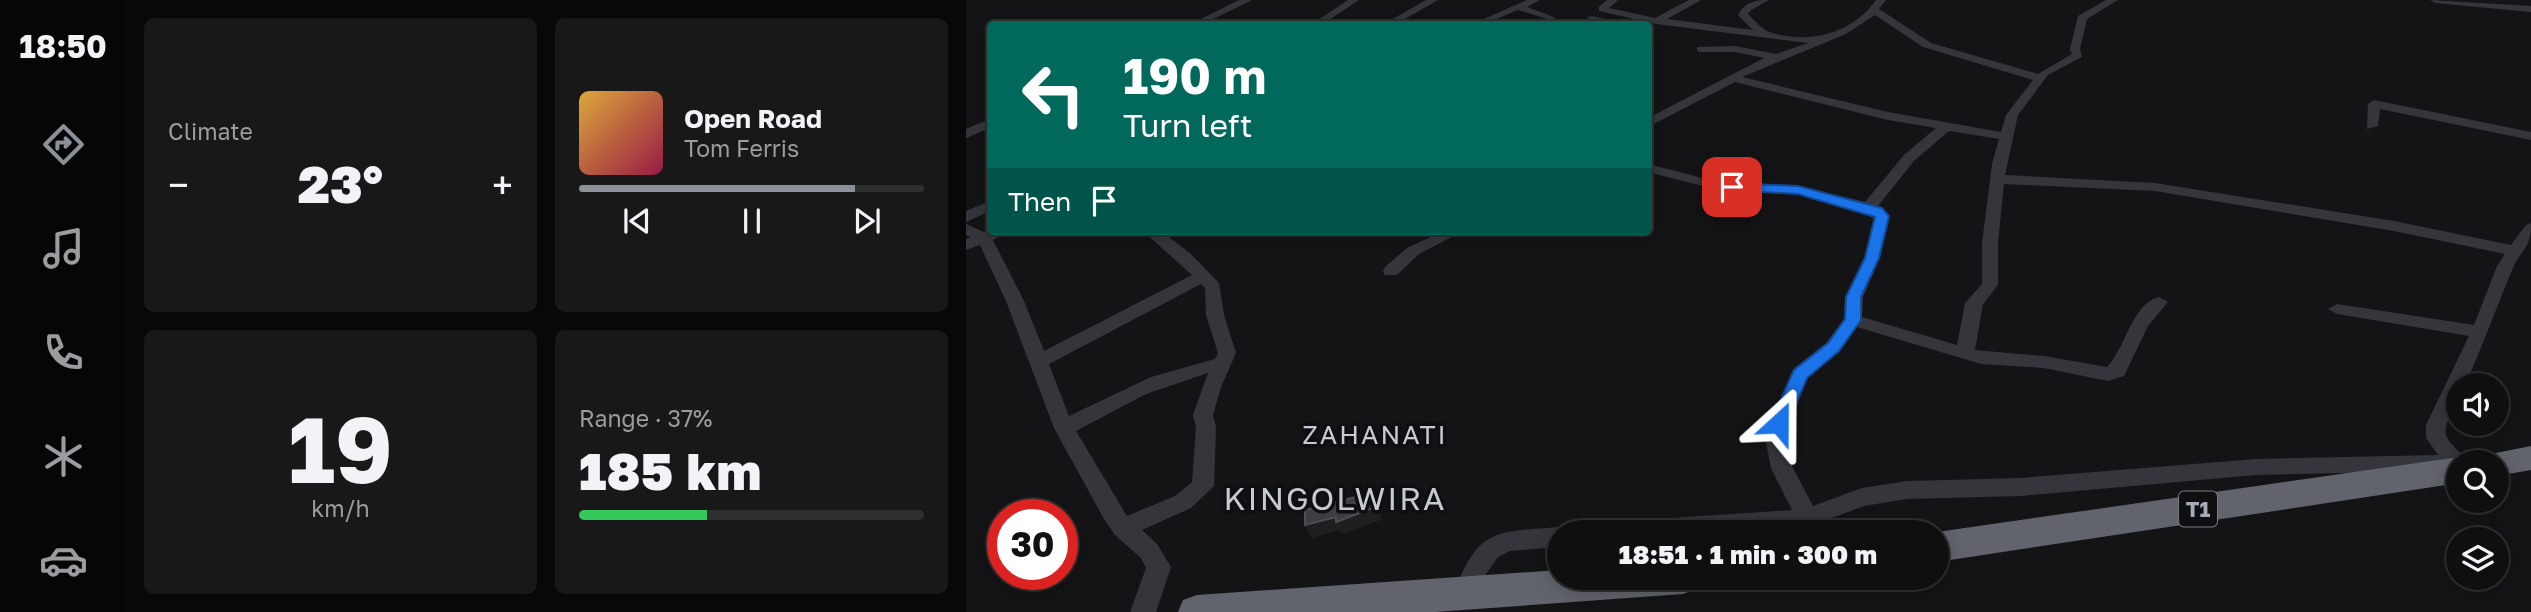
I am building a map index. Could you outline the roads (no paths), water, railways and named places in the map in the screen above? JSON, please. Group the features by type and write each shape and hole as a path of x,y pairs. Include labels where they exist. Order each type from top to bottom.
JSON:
{"highway":[{"path":"2509,462 2531,458"},
{"name":"T1","path":"1949,545 2446,468"},
{"path":"1197,612 1415,605 1467,593 1547,587"}],"street":[{"path":"1202,21 1247,0"},
{"path":"1322,21 1354,0"},
{"path":"1394,21 1433,0"},
{"path":"1485,21 1535,0"},
{"path":"1612,0 1602,9 1656,21 1823,41"},
{"path":"1656,21 1696,0"},
{"path":"1763,33 1743,15 1747,8 1764,0"},
{"path":"1652,121 1752,66 1823,41 1875,11 1881,0"},
{"path":"1965,354 1974,303 1990,285 1990,243 1998,179 2015,109 2040,78 2076,57 2082,18 2113,0"},
{"path":"2435,0 2531,9"},
{"path":"2516,0 2531,3"},
{"path":"1520,8 1540,13 1550,19"},
{"path":"1875,11 1927,45 2040,78"},
{"path":"1592,19 1601,21"},
{"path":"1652,30 1665,24 1678,23"},
{"path":"1701,49 1735,49 1777,58"},
{"path":"1734,78 1944,128 2007,137"},
{"path":"2372,126 2374,104 2531,136"},
{"path":"966,134 987,124"},
{"path":"1868,208 1909,158 1944,128"},
{"path":"1652,169 1713,186 1798,190 1881,213 1882,220 1872,258 1854,297 1853,320 1833,347 1800,374 1775,437 1775,447 1782,465 1808,518"},
{"path":"1998,179 2155,187 2482,242 2517,252"},
{"path":"966,217 987,206"},
{"path":"2446,451 2436,438 2435,431 2480,332 2505,266 2531,228"},
{"path":"1123,528 1183,502 1203,486 1206,436 1203,415 1220,364 1227,353 1227,345 1215,315 1213,287 1170,244 1156,235"},
{"path":"1391,271 1413,251 1447,235"},
{"path":"979,236 1015,301 1064,428 1123,528 1149,551 1159,567 1143,612"},
{"path":"1039,360 1203,276"},
{"path":"1853,320 1965,354 1994,360 2043,362 2113,373 2117,371 2140,324 2159,302"},
{"path":"2337,309 2480,332"},
{"path":"1064,428 1139,387 1167,376 1220,364"},
{"path":"1780,520 1808,518 1863,497 1907,490 2021,487 2256,467 2446,466"},
{"path":"1467,593 1481,556 1491,546 1547,539"}],"district":[{"name":"ZAHANATI","path":"1375,434"},
{"name":"KINGOLWIRA","path":"1335,498"}]}
